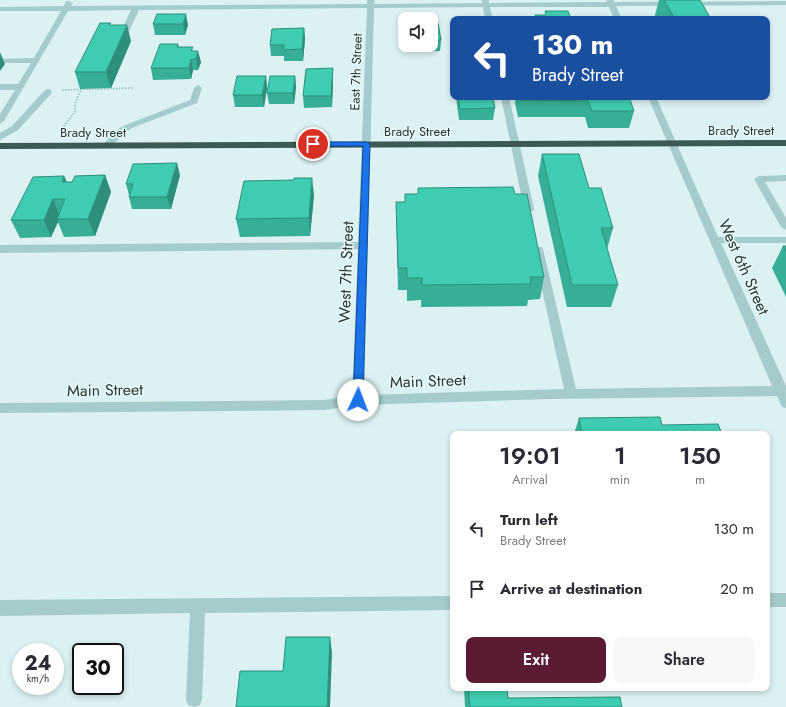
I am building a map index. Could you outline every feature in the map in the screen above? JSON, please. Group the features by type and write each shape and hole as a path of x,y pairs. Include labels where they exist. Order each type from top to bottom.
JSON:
{"highway":[{"name":"Brady Street","path":"0,146 786,143"}],"street":[{"path":"0,121 71,0"},
{"path":"122,8 125,0"},
{"path":"0,8 136,8 371,3 786,3"},
{"name":"East 7th Street","path":"366,144 371,3"},
{"path":"485,3 488,16"},
{"path":"611,3 617,16"},
{"path":"121,40 136,8"},
{"path":"0,61 37,60"},
{"path":"0,87 21,87"},
{"path":"108,145 119,132 129,126 182,108 194,101 198,88"},
{"path":"0,136 15,128 48,92"},
{"path":"506,100 532,222"},
{"name":"West 6th Street","path":"653,100 783,391 786,403"},
{"name":"West 7th Street","path":"358,400 366,144"},
{"path":"786,178 760,179 786,227"},
{"path":"536,238 571,394"},
{"path":"715,240 786,240"},
{"path":"0,249 363,245"},
{"name":"Main Street","path":"0,408 324,405 358,400 571,394 783,391"},
{"path":"770,600 786,600"},
{"path":"0,608 450,603"},
{"path":"194,699 198,606"}],"path":[{"path":"57,90 133,88"},
{"path":"61,129 75,112 75,104 81,90"}],"building":[{"path":"664,0 700,0 709,16 673,16"},
{"path":"545,11 568,11 570,16 535,15 546,15"},
{"path":"157,14 186,14 183,24 153,24"},
{"path":"100,23 111,23 109,25 127,25 106,72 75,72"},
{"path":"438,23 441,40 438,40"},
{"path":"304,28 302,49 283,50 284,45 270,45 272,29"},
{"path":"160,44 178,44 177,47 193,47 191,51 198,51 196,59 191,59 189,68 151,68"},
{"path":"333,68 331,96 303,96 306,69"},
{"path":"237,76 266,76 262,95 233,95"},
{"path":"270,76 295,76 293,93 267,93"},
{"path":"458,100 494,100 495,108 460,109"},
{"path":"520,100 630,100 634,111 592,111 588,101"},
{"path":"542,154 579,154 589,188 601,188 613,228 601,228 618,285 572,285"},
{"path":"177,163 167,197 129,197 133,184 126,184 133,164"},
{"path":"105,175 88,219 57,219 65,199 53,199 44,220 11,220 33,177 64,176 62,182 72,182 75,176"},
{"path":"294,178 312,178 309,218 236,219 244,181 294,180"},
{"path":"513,187 515,194 527,194 544,277 530,277 531,284 422,285 422,278 407,278 407,268 398,268 396,202 405,202 405,194 418,194 418,188"},
{"path":"660,417 662,425 718,424 721,431 581,431 579,418"},
{"path":"286,637 330,637 327,707 236,707 240,671 283,671"},
{"path":"468,691 507,691 508,698 620,697 622,707 470,707"}],"route":[{"path":"313,144 366,144 358,400"}]}
